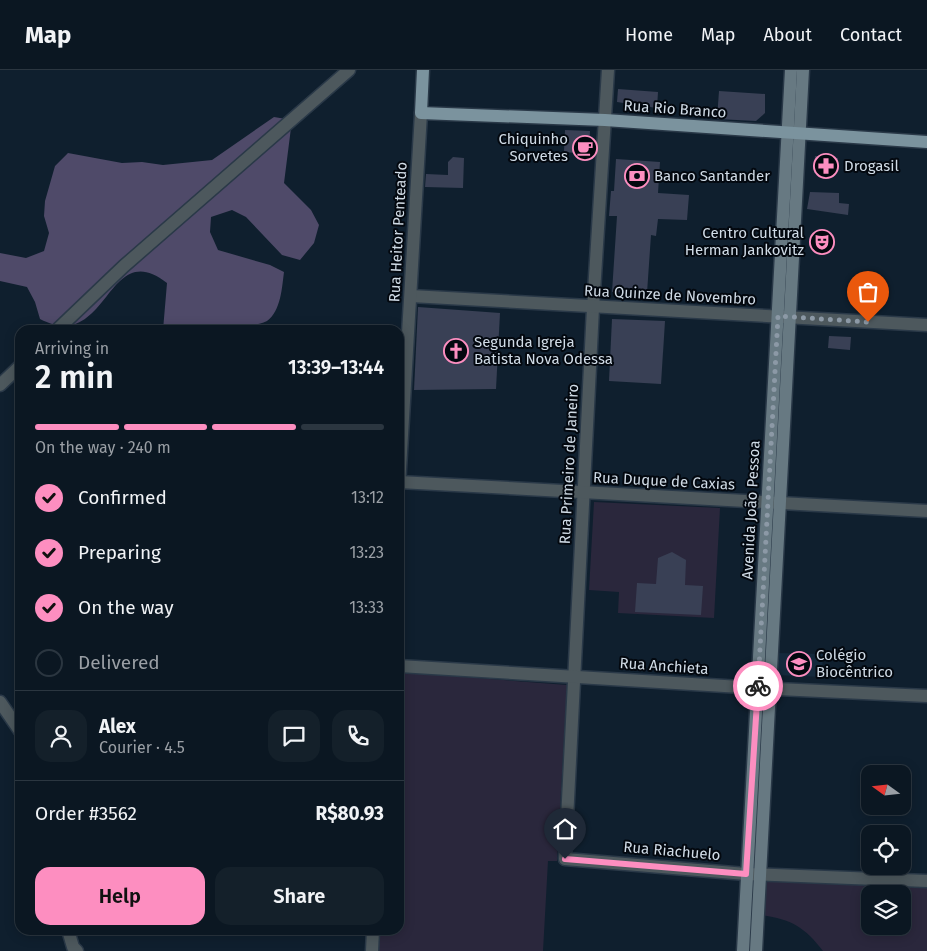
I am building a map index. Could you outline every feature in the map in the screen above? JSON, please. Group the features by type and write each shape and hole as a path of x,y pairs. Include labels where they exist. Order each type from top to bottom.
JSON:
{"main road":[{"name":"Rua Heitor Penteado","path":"421,113 424,70"},
{"name":"Avenida João Pessoa","path":"791,70 796,90"},
{"name":"Avenida João Pessoa","path":"743,951 753,874 793,133 796,90 803,70"},
{"name":"Rua Rio Branco","path":"421,113 606,120 927,142"},
{"name":"Avenida João Pessoa","path":"753,874 756,951"}],"street":[{"path":"62,325 124,266 334,85 348,70"},
{"name":"Rua Primeiro de Janeiro","path":"565,859 593,308 608,70"},
{"name":"Rua Heitor Penteado","path":"404,404 421,113"},
{"name":"Rua Quinze de Novembro","path":"411,296 593,308 784,316 927,325"},
{"path":"0,385 15,371"},
{"name":"Rua Duque de Caxias","path":"404,482 927,511"},
{"name":"Rua Anchieta","path":"404,666 927,696"},
{"path":"0,702 15,724"},
{"name":"Rua Riachuelo","path":"565,859 753,874 927,881"},
{"path":"69,935 73,948 77,951"},
{"path":"372,951 373,935"}],"shaded area":[{"path":"274,117 292,120 284,183 311,210 319,225 314,243 300,260 282,255 246,217 232,210 211,217 210,232 218,250 270,265 284,272 278,305 272,317 267,321 256,325 163,325 167,283 147,272 131,273 118,283 94,311 80,322 60,325 40,319 35,302 27,287 0,281 0,253 26,258 44,251 49,233 44,216 45,201 55,166 68,153 122,163 142,162 163,165 212,160"},
{"path":"594,502 720,508 714,618 618,613 619,592 589,590"},
{"name":"Colégio Biocêntrico","path":"777,653 823,654 822,677 776,675"},
{"path":"404,672 567,685 557,861 548,861 543,951 377,951 378,935 404,935"},
{"path":"763,878 878,885 861,885 861,935 911,935 911,887 927,888 927,951 823,951 803,930 789,922 761,915"}],"building":[{"path":"618,89 658,92 657,108 617,102"},
{"path":"719,91 765,94 765,113 756,121 717,119"},
{"path":"565,130 590,131 589,154 564,152"},
{"name":"Drogasil","path":"815,156 838,158 835,174 814,173"},
{"path":"453,157 464,158 463,188 425,187 426,174 448,175 448,162"},
{"path":"616,159 660,162 658,193 689,195 687,220 658,219 656,236 651,235 647,293 612,292 617,216 609,216 611,191 614,191"},
{"path":"810,192 839,193 839,203 849,204 848,215 807,209"},
{"name":"Segunda Igreja Batista Nova Odessa","path":"418,307 500,313 496,389 414,390"},
{"path":"612,319 665,321 661,384 609,381"},
{"path":"829,336 851,337 850,350 828,348"},
{"path":"672,552 686,560 685,585 703,586 701,615 635,612 637,583 656,584 658,558"}],"way so far":[{"path":"758,686 778,316 868,322"}],"place":[{"name":"Chiquinho Sorvetes","path":"585,148"},
{"name":"Drogasil","path":"826,166"},
{"name":"Banco Santander","path":"637,176"},
{"name":"Centro Cultural Herman Jankovitz","path":"822,242"},
{"name":"Segunda Igreja Batista Nova Odessa","path":"456,351"},
{"name":"Colégio Biocêntrico","path":"799,664"}],"route":[{"path":"565,859 746,874 758,686"}]}
